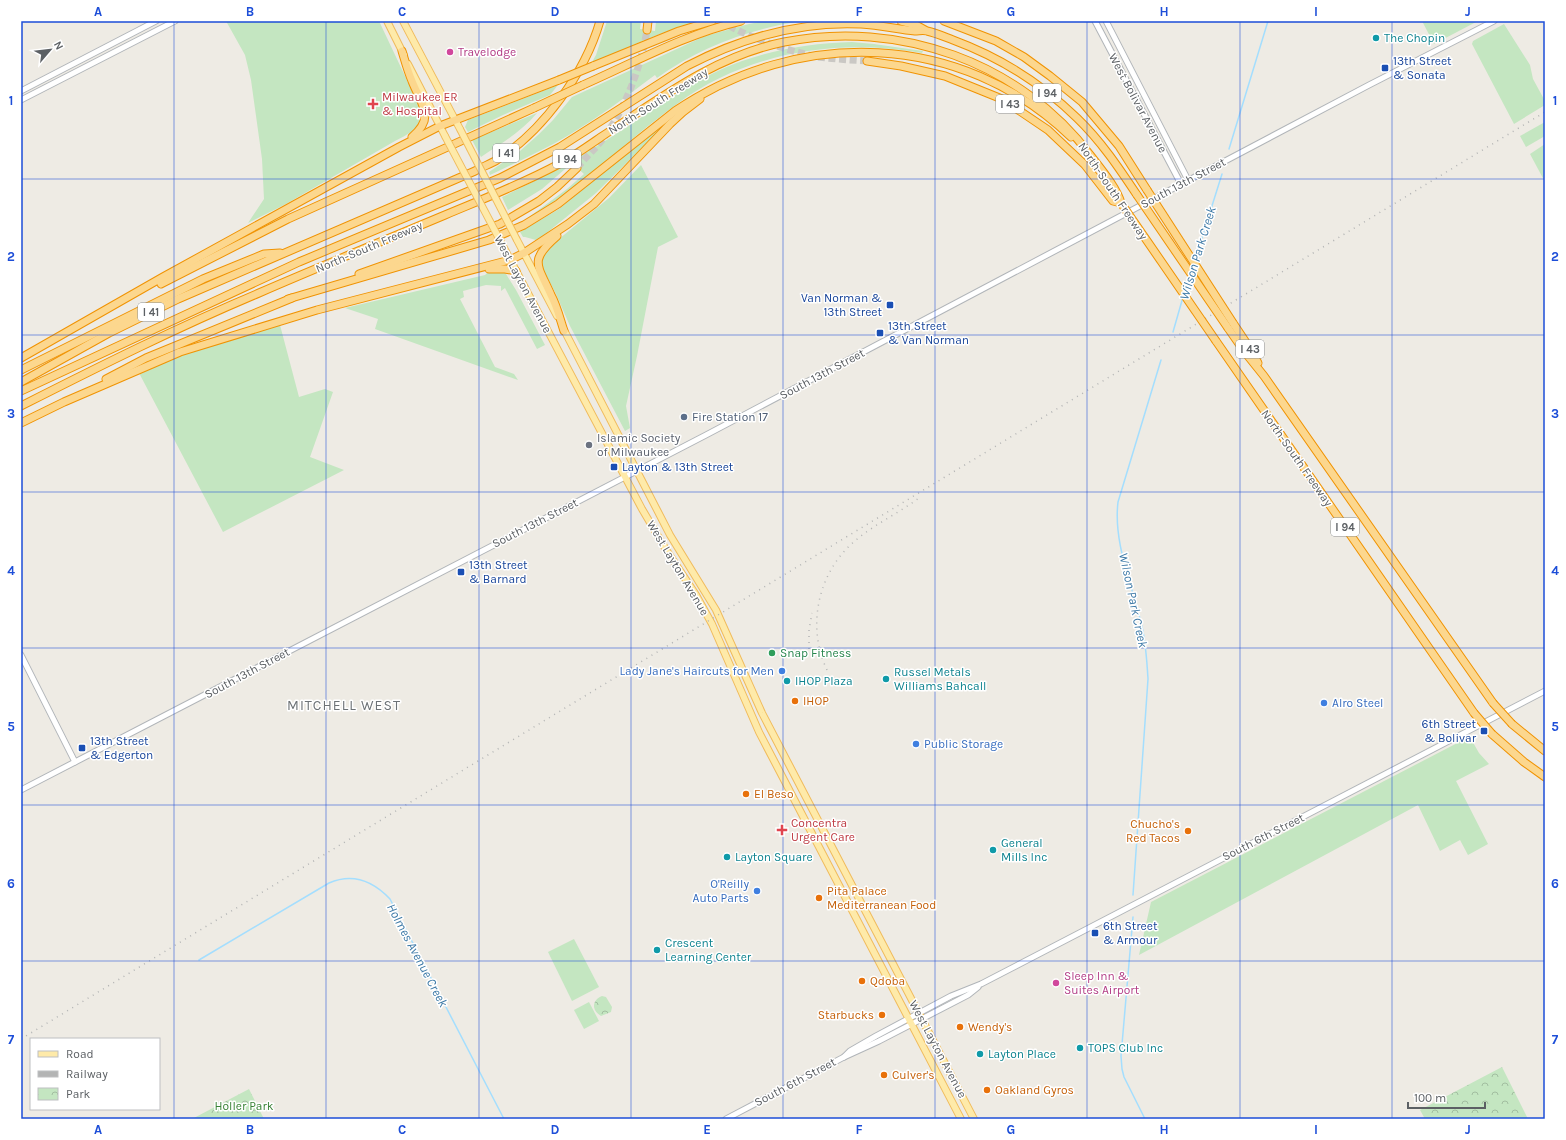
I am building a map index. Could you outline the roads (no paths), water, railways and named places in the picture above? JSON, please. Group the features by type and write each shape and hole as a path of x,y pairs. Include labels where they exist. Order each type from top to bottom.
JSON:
{"highway":[{"name":"I 41","path":"21,382 109,333 178,299 475,171 497,159 528,135 555,105 582,65 596,34 600,21"},
{"path":"647,30 648,21"},
{"path":"21,358 163,277 440,126 680,31 712,21"},
{"path":"88,321 288,219 688,38 727,24 741,21"},
{"path":"901,21 916,25 927,31"},
{"name":"I 43","path":"944,21 996,41 1019,54 1050,76 1082,102 1119,146 1231,326"},
{"name":"North-South Freeway","path":"21,391 299,262 500,178 560,148 687,66 730,46 775,32 798,27 824,24 861,24 889,26 915,31 927,31 972,47 1019,72 1044,90 1077,118 1097,140 1231,326 1244,351 1264,376 1493,703 1512,724 1545,751"},
{"name":"North-South Freeway","path":"21,406 200,318 503,190 561,163 690,79 714,66 745,54 781,43 809,38 863,37 907,42 958,56 991,70 1022,89 1053,113 1068,127 1095,161 1119,196 1121,203 1474,713 1492,734 1524,762 1545,777"},
{"path":"399,147 423,125 425,115 424,106 412,81 402,51"},
{"path":"288,299 473,246 513,230 540,217 558,204 687,102 718,85 798,58 829,53 882,52 935,60 982,77 1009,90 1050,118 1069,134 1095,161"},
{"name":"I 43","path":"867,61 901,66 946,76 979,88 1002,99 1048,130 1085,165 1113,201 1121,203"},
{"path":"64,402 180,352 209,342 317,310 510,260 524,253 568,224 594,204 683,112 702,98 747,74"},
{"path":"21,423 64,402 146,358 288,299 500,224 557,187 577,168"},
{"path":"564,331 552,296 538,270 538,262 542,251 568,224"},
{"path":"21,370 203,279 264,254 286,252"},
{"path":"480,269 505,269 516,271"}],"main road":[{"name":"West Layton Avenue","path":"387,21 445,136 625,476 658,536 712,624 758,732 961,1119"},
{"name":"West Layton Avenue","path":"403,21 670,535 716,610 762,713 974,1119"}],"street":[{"path":"21,90 156,21"},
{"path":"21,100 175,21"},
{"name":"West Bolivar Avenue","path":"1095,21 1181,184"},
{"name":"West Bolivar Avenue","path":"1106,21 1188,180"},
{"name":"South 13th Street","path":"21,790 636,471 1378,80 1494,21"},
{"path":"1163,150 1170,146"},
{"path":"21,655 76,762"},
{"name":"South 6th Street","path":"726,1119 844,1057 850,1051 920,1016 968,995 982,984 1545,691"}],"waterway":[{"name":"Wilson Park Creek","path":"1229,149 1268,21"},
{"name":"Wilson Park Creek","path":"1195,260 1222,174"},
{"name":"Wilson Park Creek","path":"1185,292 1190,276"},
{"name":"Wilson Park Creek","path":"1173,332 1183,297"},
{"name":"Wilson Park Creek","path":"1133,895 1148,679 1143,633 1121,549 1117,518 1118,502 1161,360"},
{"name":"Holmes Avenue Creek","path":"199,960 329,883 346,879 362,880 369,883 390,899 504,1119"},
{"name":"Wilson Park Creek","path":"1133,917 1121,1056 1124,1077 1145,1119"}],"tunnel":[{"path":"720,21 755,38 793,51 818,57 867,61"},
{"path":"577,168 602,140 625,102 641,59 647,30"}],"railway":[{"path":"21,1039 1545,112"},
{"path":"827,670 817,635 817,618 819,600 832,567 856,540 919,498"},
{"path":"809,649 809,630 812,613"}],"place":[{"name":"The Chopin","path":"1376,38"},
{"name":"Travelodge","path":"450,52"},
{"name":"13th Street & Sonata","path":"1385,68"},
{"name":"Milwaukee ER & Hospital","path":"373,104"},
{"name":"Van Norman & 13th Street","path":"890,305"},
{"name":"13th Street & Van Norman","path":"880,333"},
{"name":"Fire Station 17","path":"684,417"},
{"name":"Islamic Society of Milwaukee","path":"589,445"},
{"name":"Layton & 13th Street","path":"614,467"},
{"name":"13th Street & Barnard","path":"461,572"},
{"name":"Snap Fitness","path":"772,653"},
{"name":"Lady Jane's Haircuts for Men","path":"782,671"},
{"name":"Russel Metals Williams Bahcall","path":"886,679"},
{"name":"IHOP Plaza","path":"787,681"},
{"name":"IHOP","path":"795,701"},
{"name":"Alro Steel","path":"1324,703"},
{"name":"6th Street & Bolivar","path":"1484,731"},
{"name":"Public Storage","path":"916,744"},
{"name":"13th Street & Edgerton","path":"82,748"},
{"name":"El Beso","path":"746,794"},
{"name":"Concentra Urgent Care","path":"782,830"},
{"name":"Chucho's Red Tacos","path":"1188,831"},
{"name":"General Mills Inc","path":"993,850"},
{"name":"Layton Square","path":"727,857"},
{"name":"O'Reilly Auto Parts","path":"757,891"},
{"name":"Pita Palace Mediterranean Food","path":"819,898"},
{"name":"6th Street & Armour","path":"1095,933"},
{"name":"Crescent Learning Center","path":"657,950"},
{"name":"Qdoba","path":"862,981"},
{"name":"Sleep Inn & Suites Airport","path":"1056,983"},
{"name":"Starbucks","path":"882,1015"},
{"name":"Wendy's","path":"960,1027"},
{"name":"TOPS Club Inc","path":"1080,1048"},
{"name":"Layton Place","path":"980,1054"},
{"name":"Culver's","path":"884,1075"},
{"name":"Oakland Gyros","path":"987,1090"}],"district":[{"name":"MITCHELL WEST","path":"344,705"}],"park label":[{"name":"Holler Park","path":"244,1106"}]}
